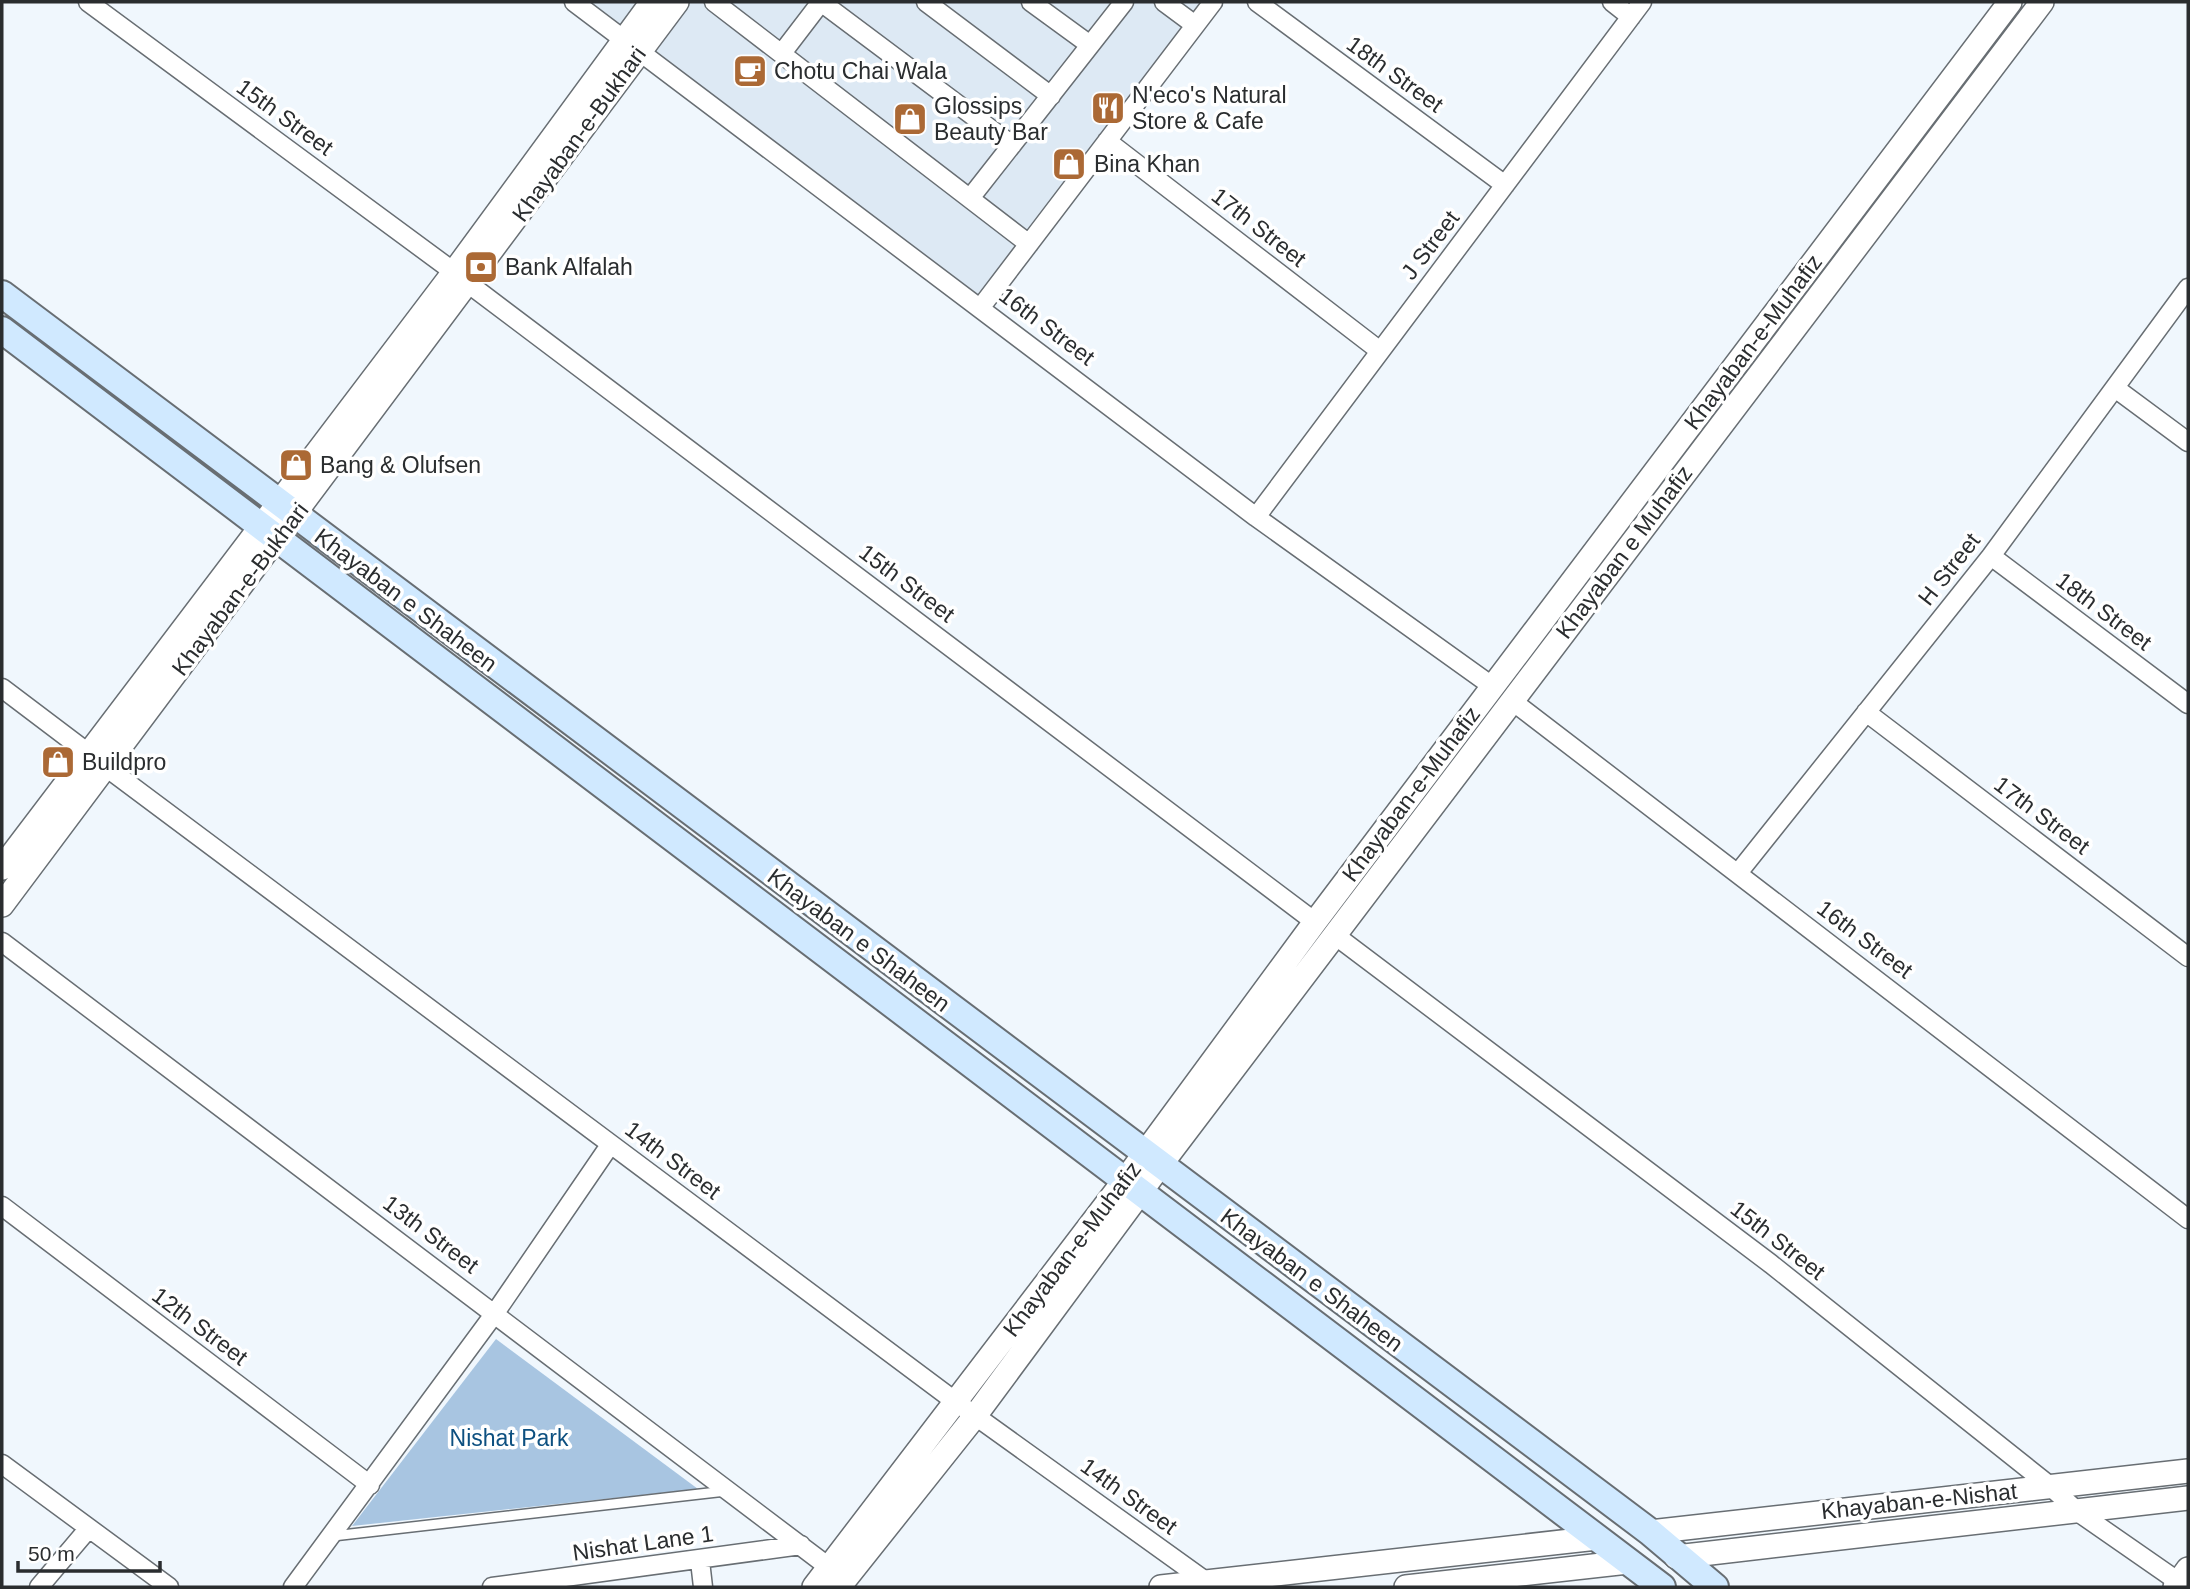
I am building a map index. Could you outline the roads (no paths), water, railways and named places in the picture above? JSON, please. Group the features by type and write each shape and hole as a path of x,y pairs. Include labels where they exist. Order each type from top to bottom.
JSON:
{"main road":[{"name":"Khayaban e Shaheen","path":"2,294 286,510 1650,1532 1676,1557 1715,1587"},
{"name":"Khayaban e Shaheen","path":"2,330 1662,1587"}],"street":[{"name":"15th Street","path":"88,2 461,278 1315,922"},
{"name":"16th Street","path":"574,2 981,306 1256,517 1492,686"},
{"name":"Khayaban-e-Bukhari","path":"632,45 652,2"},
{"name":"Khayaban-e-Bukhari","path":"2,905 97,760 461,278 632,45 677,2"},
{"path":"714,2 1029,244"},
{"path":"782,53 821,2 1012,145"},
{"path":"926,2 1051,96"},
{"path":"1031,2 1090,45"},
{"path":"971,197 1124,2"},
{"path":"1164,2 1195,25"},
{"path":"981,306 1213,2"},
{"name":"18th Street","path":"1257,2 1505,185"},
{"path":"1612,2 1631,17"},
{"name":"J Street","path":"1256,517 1642,2"},
{"name":"Khayaban-e-Muhafiz","path":"814,1587 840,1581 975,1416 1315,922 2010,2"},
{"name":"Khayaban e Muhafiz","path":"1336,936 1606,575 2042,2"},
{"name":"17th Street","path":"1107,141 1380,352"},
{"name":"H Street","path":"1738,873 1991,556 2188,288"},
{"path":"2115,388 2188,442"},
{"name":"18th Street","path":"1991,556 2188,704"},
{"path":"1587,561 1606,575"},
{"name":"14th Street","path":"2,688 956,1402 1211,1585"},
{"name":"16th Street","path":"1511,701 2188,1219"},
{"name":"17th Street","path":"1866,712 2188,957"},
{"name":"Khayaban-e-Bukhari","path":"2,868 97,760"},
{"path":"1408,799 1428,813"},
{"name":"15th Street","path":"1336,936 1771,1264 2050,1486 2077,1512 2182,1581"},
{"name":"Khayaban-e-Muhafiz","path":"1152,1160 1336,936"},
{"name":"13th Street","path":"2,942 801,1545 840,1581"},
{"path":"293,1587 495,1313 610,1145"},
{"name":"Khayaban-e-Muhafiz","path":"840,1581 956,1402 1133,1186"},
{"name":"12th Street","path":"2,1206 369,1485"},
{"path":"2,1464 169,1587"},
{"name":"Khayaban-e-Nishat","path":"1650,1532 2188,1471"},
{"name":"Khayaban-e-Nishat","path":"1676,1557 2188,1498"},
{"path":"39,1587 89,1528"},
{"path":"1161,1587 1211,1585 1597,1538"},
{"name":"Nishat Lane 1","path":"492,1587 700,1561 801,1545"},
{"path":"700,1561 703,1587"},
{"path":"1406,1587 1628,1562"}],"lane":[{"path":"331,1536 729,1491"}],"place":[{"name":"Chotu Chai Wala","path":"750,71"},
{"name":"N'eco's Natural Store & Cafe","path":"1108,108"},
{"name":"Glossips Beauty Bar","path":"910,119"},
{"name":"Bina Khan","path":"1069,164"},
{"name":"Bank Alfalah","path":"481,267"},
{"name":"Bang & Olufsen","path":"296,465"},
{"name":"Buildpro","path":"58,762"}],"park label":[{"name":"Nishat Park","path":"509,1438"}]}
